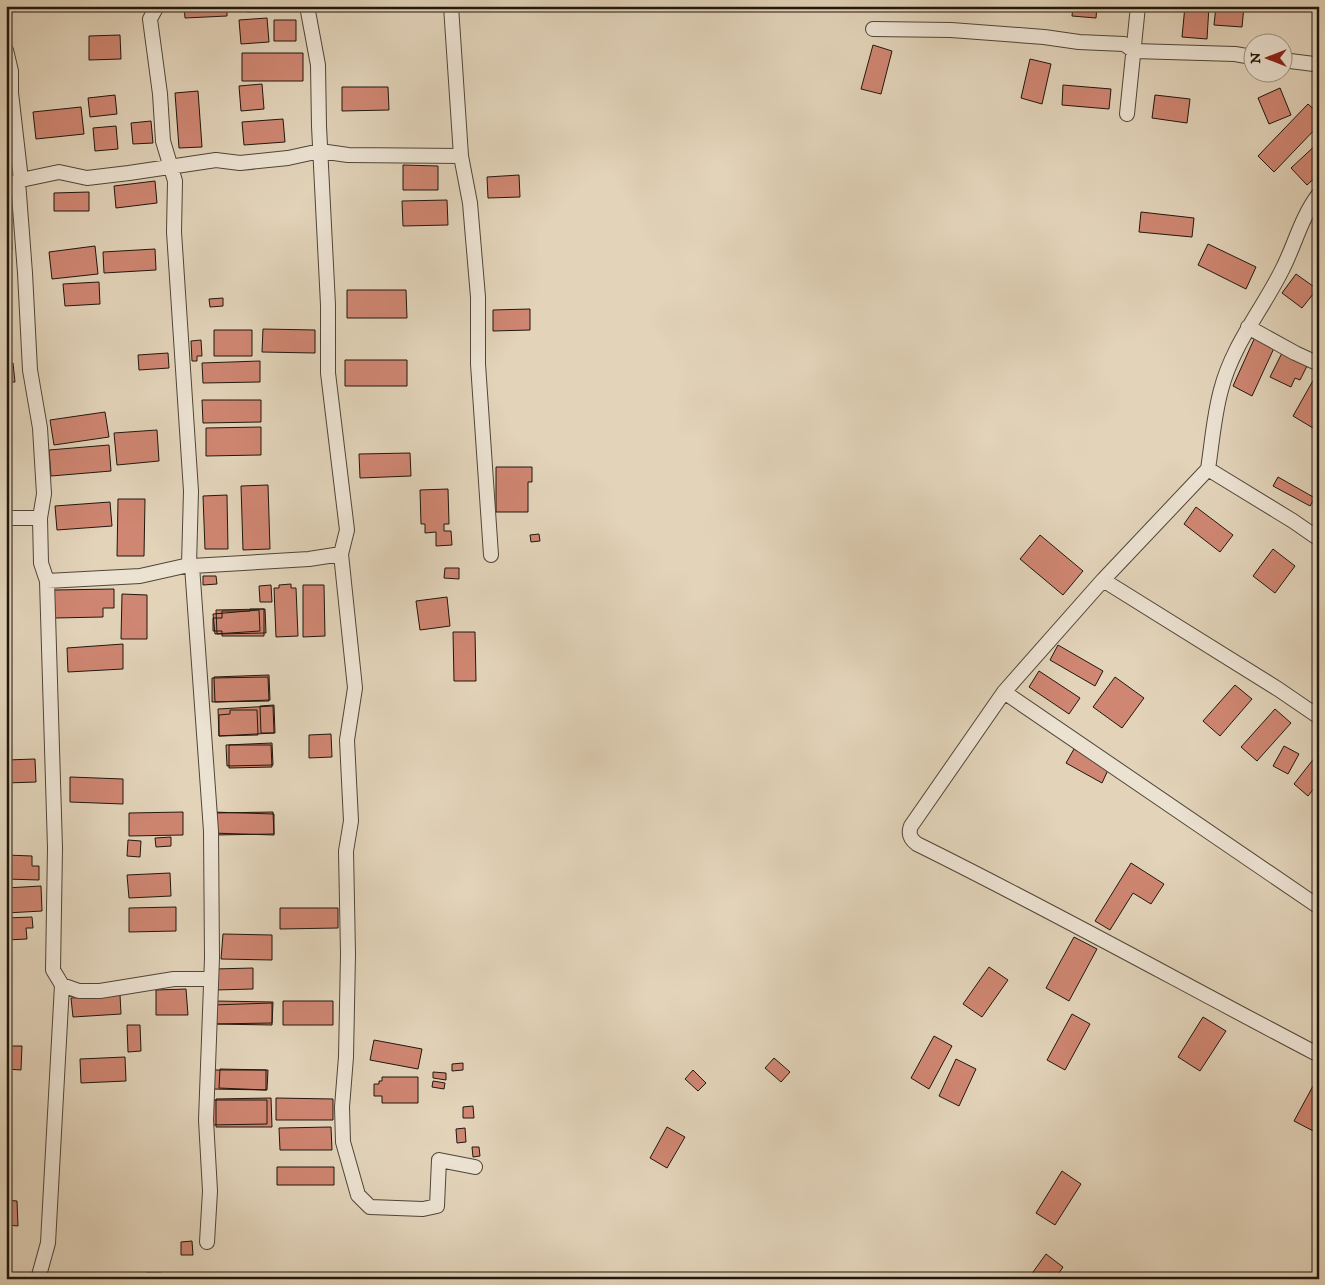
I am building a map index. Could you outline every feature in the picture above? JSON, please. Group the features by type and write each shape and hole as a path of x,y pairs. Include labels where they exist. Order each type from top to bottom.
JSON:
{"street":[{"path":"157,6 150,19 160,94 163,141 175,182 174,232 191,491 190,566 211,831 211,979 206,1120 210,1191 207,1242"},
{"path":"307,6 318,65 320,151 328,305 328,372 347,530 341,554 355,688 347,740 351,821 346,851 348,954 342,1142 358,1195 370,1207 423,1209 437,1206 439,1160 475,1166"},
{"path":"451,6 461,156 470,203 478,297 478,364 491,556"},
{"path":"1127,114 1138,6"},
{"path":"873,29 951,30 1044,37 1080,42 1124,44 1134,51 1242,55"},
{"path":"6,50 11,71 15,181 25,273 30,370 40,428 44,494 40,518 41,563 48,581 55,848 53,970 62,985 48,1243 38,1279"},
{"path":"1292,61 1319,63"},
{"path":"15,181 59,172 87,178 216,160 240,163 288,158 320,151 348,155 461,156"},
{"path":"1319,194 1304,217 1282,270 1248,327 1232,360 1221,389 1208,469 1103,580 1004,692 911,826 909,833 912,840 1024,897 1319,1055"},
{"path":"1248,327 1319,364"},
{"path":"1208,469 1319,539"},
{"path":"6,518 40,518"},
{"path":"48,581 140,576 190,566 309,559 341,554"},
{"path":"1103,580 1278,689 1319,717"},
{"path":"1004,692 1319,907"},
{"path":"62,985 79,991 100,991 174,978 211,979"}],"building":[{"path":"184,6 227,6 227,16 185,18"},
{"path":"247,6 291,6 291,11 247,12"},
{"path":"1073,6 1097,6 1096,18 1072,16"},
{"path":"1185,6 1209,6 1207,39 1182,37"},
{"path":"1216,6 1244,6 1242,27 1214,25"},
{"path":"267,18 269,42 241,44 239,20"},
{"path":"274,20 296,20 296,41 274,41"},
{"path":"120,35 121,59 89,60 89,36"},
{"path":"873,45 892,51 881,94 861,89"},
{"path":"242,53 303,53 303,81 242,81"},
{"path":"1030,59 1051,64 1042,104 1021,98"},
{"path":"262,84 264,109 241,111 239,86"},
{"path":"1063,85 1111,89 1109,109 1062,105"},
{"path":"342,87 388,87 389,110 342,111"},
{"path":"1280,88 1291,115 1269,124 1258,98"},
{"path":"198,91 202,147 179,148 175,93"},
{"path":"115,95 117,114 90,117 88,98"},
{"path":"1155,95 1190,99 1187,123 1152,118"},
{"path":"1308,104 1319,114 1319,125 1274,172 1258,156"},
{"path":"81,107 84,134 36,139 33,112"},
{"path":"283,119 285,142 244,145 242,122"},
{"path":"151,121 153,143 133,144 131,123"},
{"path":"116,126 118,149 95,151 93,128"},
{"path":"1319,142 1319,174 1307,185 1291,168"},
{"path":"403,165 438,166 438,190 403,190"},
{"path":"519,175 520,197 488,198 487,177"},
{"path":"155,181 157,203 116,208 114,186"},
{"path":"6,191 11,191 12,216 6,216"},
{"path":"89,192 89,211 54,211 54,193"},
{"path":"447,200 448,225 403,226 402,201"},
{"path":"1141,212 1194,218 1192,237 1139,232"},
{"path":"6,225 11,225 12,250 6,250"},
{"path":"1208,244 1256,267 1246,289 1198,265"},
{"path":"95,246 98,274 52,279 49,252"},
{"path":"155,249 156,270 104,273 103,252"},
{"path":"1296,274 1317,289 1302,308 1282,293"},
{"path":"99,282 100,304 65,306 63,284"},
{"path":"347,290 406,290 407,318 347,318"},
{"path":"223,298 223,306 210,307 209,299"},
{"path":"530,309 530,330 493,331 493,310"},
{"path":"263,329 315,330 315,353 262,352"},
{"path":"214,330 252,330 252,356 214,356"},
{"path":"1255,337 1275,346 1252,396 1233,386"},
{"path":"201,340 202,356 197,356 197,361 192,361 191,341"},
{"path":"1284,349 1309,362 1300,380 1295,378 1291,387 1270,377"},
{"path":"168,353 169,368 139,370 138,355"},
{"path":"345,360 407,360 407,386 345,386"},
{"path":"260,361 260,382 203,383 202,363"},
{"path":"13,363 15,382 6,382 6,364"},
{"path":"1319,370 1319,417 1313,428 1293,416"},
{"path":"202,400 261,400 261,422 203,423"},
{"path":"105,412 109,437 54,445 50,420"},
{"path":"261,427 261,455 206,456 206,428"},
{"path":"157,430 159,461 117,465 114,433"},
{"path":"109,445 111,471 51,476 49,450"},
{"path":"410,453 411,476 360,478 359,454"},
{"path":"496,467 532,467 532,482 528,482 528,512 496,512"},
{"path":"1278,477 1315,498 1310,506 1273,486"},
{"path":"268,485 270,549 243,550 241,486"},
{"path":"448,489 449,524 444,524 444,531 451,531 452,545 436,546 436,532 425,533 425,524 421,524 420,490"},
{"path":"227,495 228,549 205,549 203,496"},
{"path":"118,499 145,499 144,556 117,556"},
{"path":"110,502 112,526 57,530 55,506"},
{"path":"1196,507 1233,535 1220,552 1184,524"},
{"path":"539,534 540,541 531,542 530,535"},
{"path":"1040,535 1083,571 1063,595 1020,559"},
{"path":"1273,549 1295,566 1275,593 1253,576"},
{"path":"445,568 459,568 459,579 444,578"},
{"path":"203,576 216,576 217,584 203,585"},
{"path":"291,584 291,588 296,588 298,636 276,637 274,588 279,588 279,585"},
{"path":"271,585 272,602 260,602 259,586"},
{"path":"303,585 324,585 325,636 303,637"},
{"path":"114,589 114,608 103,608 103,617 55,618 54,590"},
{"path":"122,594 147,595 147,639 121,639"},
{"path":"447,597 450,626 420,630 416,601"},
{"path":"250,609 264,609 264,636 222,636 222,631 213,631 213,618 222,618 222,611 250,611"},
{"path":"265,609 266,633 217,634 216,610"},
{"path":"259,610 260,631 215,634 213,614"},
{"path":"453,632 475,632 476,681 454,681"},
{"path":"123,644 123,669 68,672 67,648"},
{"path":"1058,645 1103,671 1095,686 1050,660"},
{"path":"1039,671 1080,698 1069,714 1029,687"},
{"path":"269,675 270,700 215,702 214,677"},
{"path":"268,677 269,701 212,702 212,678"},
{"path":"1115,677 1144,698 1122,728 1093,707"},
{"path":"1235,685 1252,699 1220,736 1203,721"},
{"path":"274,705 275,733 261,733 260,706"},
{"path":"273,706 274,733 219,736 218,709"},
{"path":"1275,709 1291,723 1257,761 1241,747"},
{"path":"230,710 257,710 258,735 219,736 219,715 230,714"},
{"path":"331,734 332,757 309,758 309,735"},
{"path":"272,743 273,765 227,766 226,745"},
{"path":"229,745 271,745 272,767 229,768"},
{"path":"1284,746 1299,754 1288,774 1273,766"},
{"path":"1074,749 1109,768 1102,783 1066,763"},
{"path":"1319,752 1319,782 1308,796 1294,784"},
{"path":"35,759 36,782 6,783 6,760"},
{"path":"70,777 123,779 123,804 70,802"},
{"path":"183,812 183,835 129,836 129,813"},
{"path":"212,812 274,814 274,835 211,833"},
{"path":"273,812 274,834 214,835 214,813"},
{"path":"171,837 171,846 156,847 155,838"},
{"path":"128,840 141,841 140,857 127,856"},
{"path":"6,855 32,856 32,866 39,866 39,880 6,879"},
{"path":"1131,863 1164,884 1151,904 1133,893 1110,930 1095,921"},
{"path":"170,873 171,896 129,898 127,875"},
{"path":"41,886 42,911 6,913 6,888"},
{"path":"176,907 176,931 129,932 129,908"},
{"path":"280,908 338,908 338,928 280,929"},
{"path":"32,917 33,928 26,928 27,939 6,940 6,918"},
{"path":"223,934 272,935 272,960 221,959"},
{"path":"1074,937 1097,949 1069,1001 1046,988"},
{"path":"989,967 1008,980 982,1017 963,1004"},
{"path":"253,968 253,989 215,990 214,969"},
{"path":"186,989 188,1015 156,1015 156,990"},
{"path":"120,995 121,1014 73,1017 71,998"},
{"path":"214,1001 273,1002 272,1025 214,1024"},
{"path":"283,1001 333,1001 333,1025 283,1025"},
{"path":"272,1003 272,1023 213,1024 213,1005"},
{"path":"1072,1014 1090,1024 1065,1070 1047,1060"},
{"path":"1203,1017 1226,1031 1200,1071 1178,1057"},
{"path":"127,1025 140,1025 141,1051 128,1052"},
{"path":"934,1036 952,1046 929,1089 911,1078"},
{"path":"374,1040 422,1049 418,1069 370,1060"},
{"path":"6,1046 22,1046 21,1070 6,1069"},
{"path":"125,1057 126,1081 81,1083 80,1059"},
{"path":"774,1058 790,1072 781,1082 765,1068"},
{"path":"956,1059 976,1069 959,1106 939,1096"},
{"path":"463,1063 463,1070 452,1071 452,1064"},
{"path":"220,1069 266,1070 266,1090 219,1088"},
{"path":"211,1070 268,1070 267,1090 211,1089"},
{"path":"693,1070 706,1083 698,1091 685,1079"},
{"path":"433,1072 446,1073 446,1080 433,1078"},
{"path":"382,1077 418,1077 418,1103 382,1103 382,1096 374,1096 374,1084 379,1084 379,1081 382,1081"},
{"path":"433,1081 445,1083 444,1089 432,1087"},
{"path":"1313,1086 1319,1089 1319,1134 1294,1121"},
{"path":"271,1098 272,1127 216,1127 216,1099"},
{"path":"276,1098 333,1099 333,1120 276,1120"},
{"path":"209,1100 267,1100 267,1124 209,1125"},
{"path":"473,1106 474,1118 463,1118 463,1107"},
{"path":"331,1127 332,1150 280,1150 279,1128"},
{"path":"667,1127 685,1137 667,1168 650,1158"},
{"path":"465,1128 466,1142 457,1143 456,1129"},
{"path":"472,1147 479,1147 480,1156 473,1157"},
{"path":"277,1167 334,1167 334,1185 277,1185"},
{"path":"1062,1171 1081,1184 1055,1225 1036,1213"},
{"path":"6,1200 17,1201 18,1226 6,1225"},
{"path":"192,1241 193,1255 181,1255 181,1242"},
{"path":"1046,1254 1063,1267 1055,1279 1028,1279"},
{"path":"146,1273 161,1273 161,1278 172,1279 129,1279 146,1278"}]}
